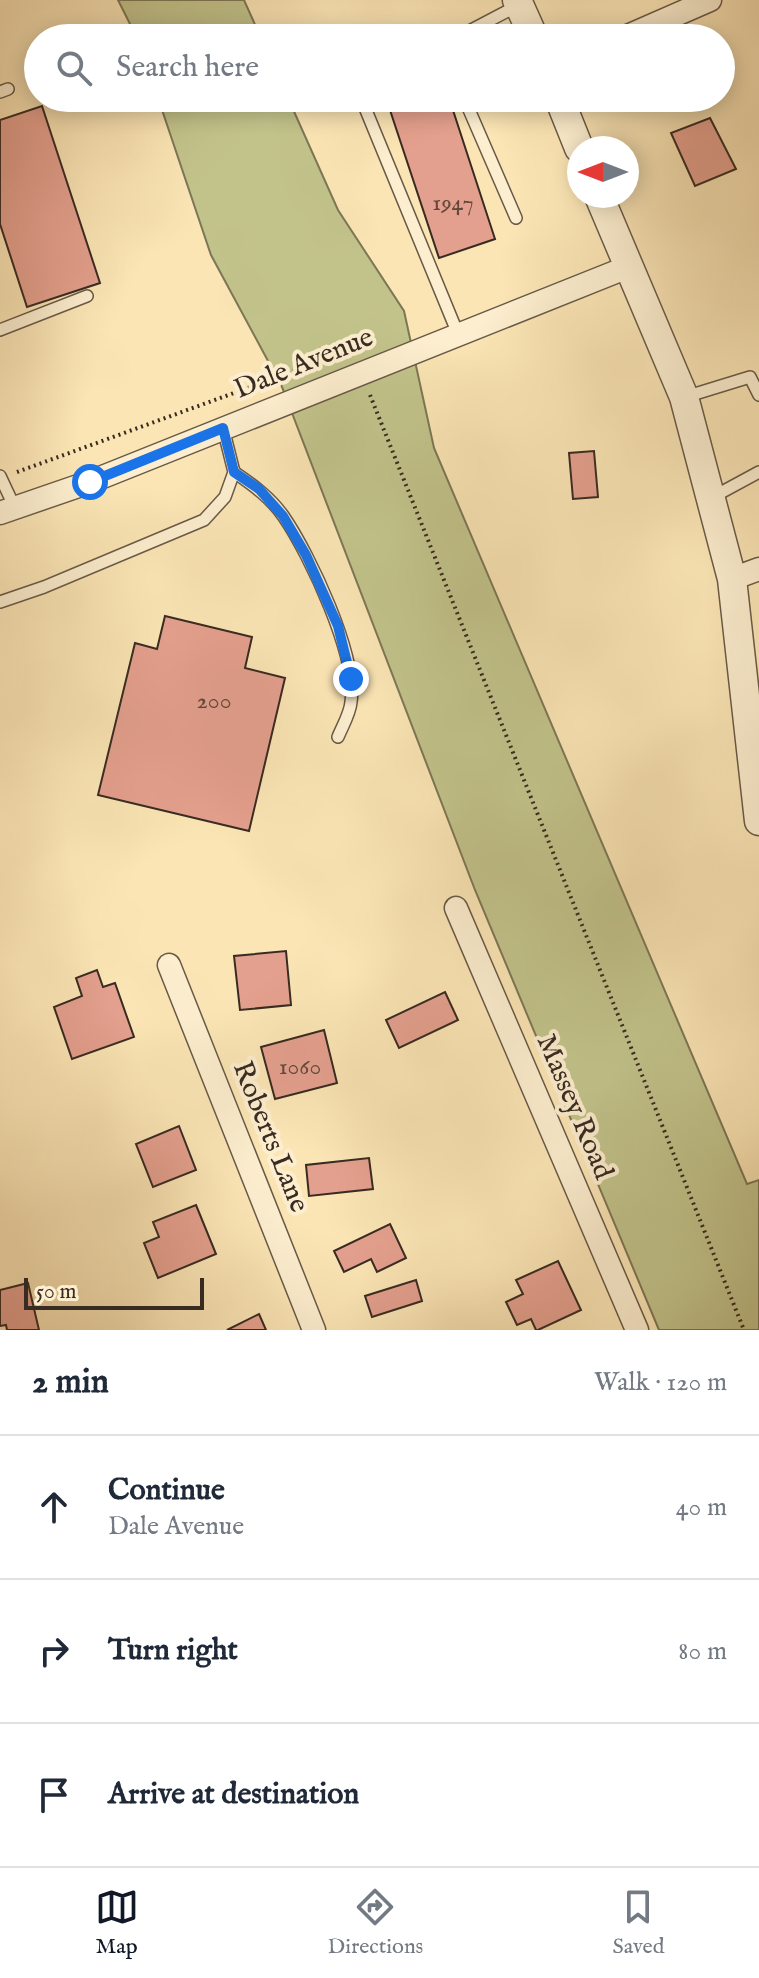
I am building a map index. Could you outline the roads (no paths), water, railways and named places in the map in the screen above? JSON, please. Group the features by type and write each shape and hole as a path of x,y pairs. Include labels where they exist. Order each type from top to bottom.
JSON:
{"street":[{"path":"650,24 679,9 710,0"},
{"path":"518,2 528,24"},
{"path":"565,112 574,136"},
{"path":"604,208 684,397 732,579 759,821"},
{"name":"Dale Avenue","path":"7,510 90,482 628,267"},
{"path":"732,579 759,569"},
{"name":"Massey Road","path":"456,908 637,1330"},
{"name":"Roberts Lane","path":"169,965 314,1330"}],"lane":[{"path":"480,24 518,2"},
{"path":"367,112 458,334"},
{"path":"470,112 516,218"},
{"path":"0,330 87,296"},
{"path":"684,397 750,377 759,395"},
{"path":"0,602 44,587 204,520 225,497 234,472 223,428"},
{"path":"234,472 259,489 283,516 306,555 338,626 351,679 351,703 338,737"},
{"path":"711,498 759,472"},
{"path":"0,477 7,510"}]}
